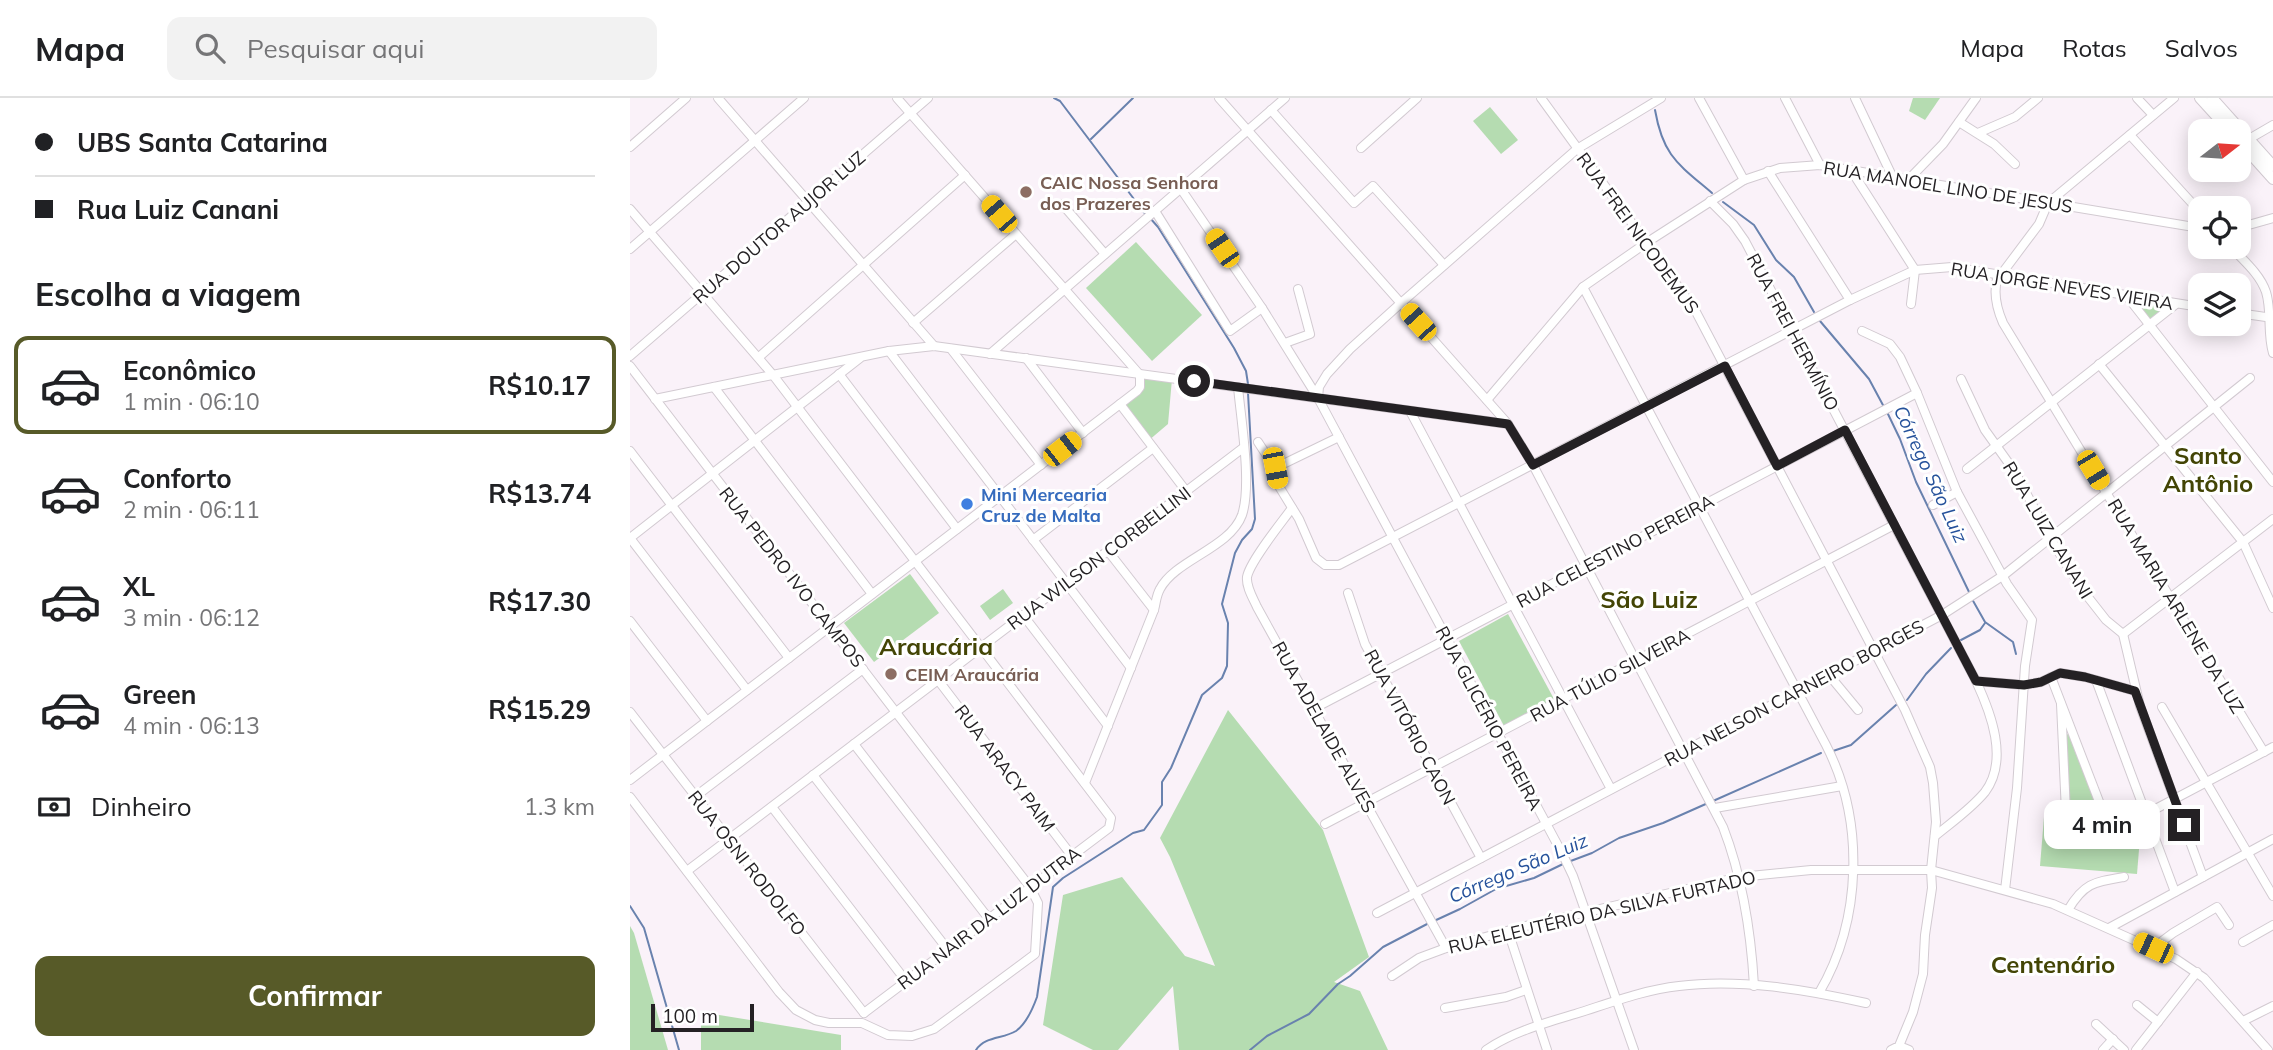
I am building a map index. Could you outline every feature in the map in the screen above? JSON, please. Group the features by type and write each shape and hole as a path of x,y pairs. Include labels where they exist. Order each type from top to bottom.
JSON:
{"main road":[{"path":"2200,98 2219,119"},
{"path":"2212,98 2228,119"},
{"path":"2251,146 2273,166"},
{"path":"2251,149 2273,179"}],"street":[{"path":"630,147 686,98"},
{"path":"718,98 934,346"},
{"path":"630,249 804,98"},
{"path":"630,780 1140,387 1140,375 897,98"},
{"name":"RUA DOUTOR AUJOR LUZ","path":"630,356 928,98"},
{"path":"1219,98 1508,424 1533,465 1714,807 1733,852 1740,877 1749,925 1754,986"},
{"path":"990,354 1285,98"},
{"name":"RUA FREI NICODEMUS","path":"1541,98 1695,310 1925,752 1933,783 1936,822 1932,888 1923,974 1913,1012 1895,1048"},
{"path":"1318,398 1319,387 1327,374 1350,349 1444,265 1577,149 1661,98"},
{"path":"1699,98 1744,180"},
{"path":"1785,98 1819,165"},
{"path":"1855,98 1893,178"},
{"path":"1908,180 1943,144 1976,98"},
{"path":"1978,133 2015,117 2038,98"},
{"path":"2137,98 2153,115"},
{"path":"2000,275 2039,224 2048,203 2174,98"},
{"path":"1361,148 1415,99"},
{"path":"1271,110 1354,202 1373,186 1444,265"},
{"path":"1959,122 2001,149 2015,164"},
{"path":"2251,136 2273,125"},
{"path":"2130,135 2188,199"},
{"name":"RUA MANOEL LINO DE JESUS","path":"1487,400 1583,288 1710,201 1744,180 1768,171 1819,165 2188,226"},
{"path":"1851,170 1915,270 1911,304"},
{"path":"1768,171 1850,300"},
{"path":"759,357 965,175"},
{"name":"RUA GLICÉRIO PEREIRA","path":"1181,188 1262,308 1318,398 1563,855 1586,912 1634,1050"},
{"name":"RUA FREI HERMÍNIO","path":"1710,201 1740,233 1942,615 1987,708 1997,744 1993,773 1986,790 1978,799 1935,836"},
{"path":"1062,204 1105,254"},
{"path":"630,209 759,357 1085,783"},
{"path":"1153,213 1230,331 1262,308"},
{"path":"2251,224 2273,218"},
{"path":"913,323 1016,234"},
{"path":"2242,259 2261,281 2266,292 2271,317 2269,335 2273,353"},
{"name":"RUA JORGE NEVES VIEIRA","path":"1292,508 1316,558 1325,565 1343,564 1850,300 1915,270 1952,267 2188,306"},
{"name":"RUA MARIA ARLENE DA LUZ","path":"2000,275 1995,288 1998,312 2264,752"},
{"path":"1583,288 1832,758 1842,786 1852,839 1851,900 1834,965 1819,993"},
{"path":"1285,344 1310,334 1298,289"},
{"path":"2126,295 2273,481"},
{"path":"1966,469 2176,304"},
{"path":"2251,315 2271,317"},
{"path":"1862,331 1883,340 1895,349 1917,393 1957,492 2012,592 2032,620 2024,685 2019,775 2005,890"},
{"path":"655,399 889,351 934,346 1508,424"},
{"path":"951,349 1041,465"},
{"path":"889,351 1131,668"},
{"path":"747,690 630,538 861,357"},
{"path":"1026,358 1083,433"},
{"path":"2099,364 2243,542 2273,608"},
{"name":"RUA PEDRO IVO CAMPOS","path":"630,366 1030,887"},
{"path":"839,374 957,529"},
{"name":"RUA NELSON CARNEIRO BORGES","path":"1377,913 1942,615 2004,575 2250,378"},
{"name":"RUA LUIZ CANANI","path":"1961,379 1995,446 2015,472 2050,538 2094,606 2123,634"},
{"path":"714,387 872,594"},
{"path":"1085,783 1154,610 1159,590 1164,583 1236,527 1241,516 1245,493 1240,387"},
{"name":"RUA CELESTINO PEREIRA","path":"1313,709 1917,393"},
{"path":"1120,404 1186,491"},
{"path":"1410,411 1611,789"},
{"path":"1275,468 1339,437"},
{"path":"1258,442 1275,468 1280,488 1292,508"},
{"path":"1033,540 1153,448"},
{"name":"RUA WILSON CORBELLINI","path":"687,871 1243,448"},
{"path":"630,451 789,658"},
{"path":"1933,505 1957,492"},
{"name":"RUA ADELAIDE ALVES","path":"1292,508 1251,567 1248,586 1257,607 1446,948"},
{"path":"2203,877 2135,691 2123,634 2273,519"},
{"name":"RUA TÚLIO SILVEIRA","path":"1325,824 1894,525"},
{"path":"1108,551 1154,610"},
{"name":"RUA VITÓRIO CAON","path":"1348,593 1362,639 1481,858"},
{"path":"1023,615 1108,726"},
{"path":"630,621 707,721"},
{"path":"695,796 863,669"},
{"path":"1976,681 2024,685 2041,682 2060,673 2135,691"},
{"path":"1829,675 1858,710"},
{"path":"2051,677 2105,817"},
{"name":"RUA ARACY PAIM","path":"938,680 1072,856"},
{"path":"2096,680 2175,892"},
{"path":"2061,704 2066,812 2129,818 2146,814 2273,747"},
{"path":"2162,707 2273,896"},
{"name":"RUA OSNI RODOLFO","path":"630,712 863,1018"},
{"path":"855,744 989,919"},
{"path":"813,775 948,950"},
{"name":"RUA NAIR DA LUZ DUTRA","path":"863,1018 906,981 1109,828 1109,814 1085,783"},
{"path":"1714,807 1842,786"},
{"path":"630,797 779,992 805,1016 829,1023 863,1018 888,1035 900,1037 925,1033 948,1019 1032,958 1036,950 1038,903 1030,887"},
{"path":"772,807 906,981"},
{"path":"2109,928 2273,839"},
{"name":"RUA ELEUTÉRIO DA SILVA FURTADO","path":"1392,976 1419,958 1446,948 1586,912 1740,877 1811,870 1931,870 2068,910 2153,948 2197,972 2243,1021 2264,1049"},
{"path":"2068,910 2087,886 2124,877"},
{"path":"2153,948 2217,907 2229,925"},
{"path":"2243,942 2273,925"},
{"path":"1508,931 1547,1050"},
{"path":"2136,1050 2197,972"},
{"path":"1486,1050 1502,1040 1538,1026 1638,993 1681,986 1754,986 1819,993 1866,1003"},
{"path":"1445,1008 1506,997 1526,990"},
{"path":"2137,1005 2158,1022"},
{"path":"2243,1021 2273,1006"},
{"path":"2096,1024 2124,1050"},
{"path":"2103,1050 2113,1040"},
{"path":"1895,1048 1909,1050"}],"green space":[{"path":"1913,98 1940,98 1925,120 1909,111"},
{"path":"1490,107 1518,140 1501,154 1473,121"},
{"path":"1136,242 1202,315 1152,361 1086,288"},
{"path":"2134,300 2168,305 2150,321"},
{"path":"1140,375 1172,379 1168,424 1148,441 1120,404 1137,392"},
{"path":"910,574 939,613 874,662 844,623"},
{"path":"1003,589 1013,603 990,620 980,606"},
{"path":"1508,614 1554,699 1504,726 1459,641"},
{"path":"1228,710 1323,830 1369,957 1334,982 1360,991 1388,1050 1179,1050 1173,986 1118,1050 1093,1050 1043,1025 1063,895 1122,877 1185,956 1215,966 1160,838"},
{"path":"2068,734 2098,810 2069,806 2065,736"},
{"path":"2044,817 2141,825 2137,874 2040,866"},
{"path":"630,926 634,933 668,1050 630,1050"},
{"path":"701,1012 841,1035 841,1050 701,1050"}],"waterway":[{"path":"1054,98 1060,101 1146,215"},
{"path":"1091,139 1133,98"},
{"name":"Córrego São Luiz","path":"1655,110 1658,126 1674,158 1712,193"},
{"name":"Córrego São Luiz","path":"1723,202 1754,225 1776,260 1794,277 1814,312"},
{"path":"1150,218 1234,348 1246,371 1248,384"},
{"name":"Córrego São Luiz","path":"1820,321 1869,379 1884,407"},
{"path":"976,1050 984,1042 1011,1034 1026,1020 1037,997 1053,887 1133,833 1144,830 1162,805 1162,782 1171,768 1202,695 1222,678 1227,666 1228,623 1222,604 1235,553 1252,529 1255,519 1248,393"},
{"name":"Córrego São Luiz","path":"1887,412 1916,482 1970,594"},
{"path":"1972,599 1985,622 2013,642 2016,654"},
{"name":"Córrego São Luiz","path":"1961,640 1980,630 1985,623"},
{"name":"Córrego São Luiz","path":"1907,700 1926,674 1951,648"},
{"name":"Córrego São Luiz","path":"1833,751 1851,745 1896,705"},
{"name":"Córrego São Luiz","path":"1713,801 1821,753"},
{"name":"Córrego São Luiz","path":"1568,862 1619,838 1663,823 1708,803"},
{"name":"Córrego São Luiz","path":"1434,921 1496,889 1534,878 1563,864"},
{"path":"630,906 644,928 679,1050"},
{"name":"Córrego São Luiz","path":"1250,1050 1267,1036 1309,1014 1338,984 1383,947 1429,923"}],"place":[{"name":"CAIC Nossa Senhora dos Prazeres","path":"1026,192"},
{"name":"Mini Mercearia Cruz de Malta","path":"967,504"},
{"name":"CEIM Araucária","path":"891,674"}],"district":[{"name":"Santo Antônio","path":"2208,469"},
{"name":"São Luiz","path":"1649,599"},
{"name":"Araucária","path":"936,646"},
{"name":"Centenário","path":"2053,964"}],"route":[{"path":"1194,381 1508,424 1533,465 1725,366 1777,466 1845,430 1976,681 2024,685 2041,682 2060,673 2135,691 2184,825"}]}
